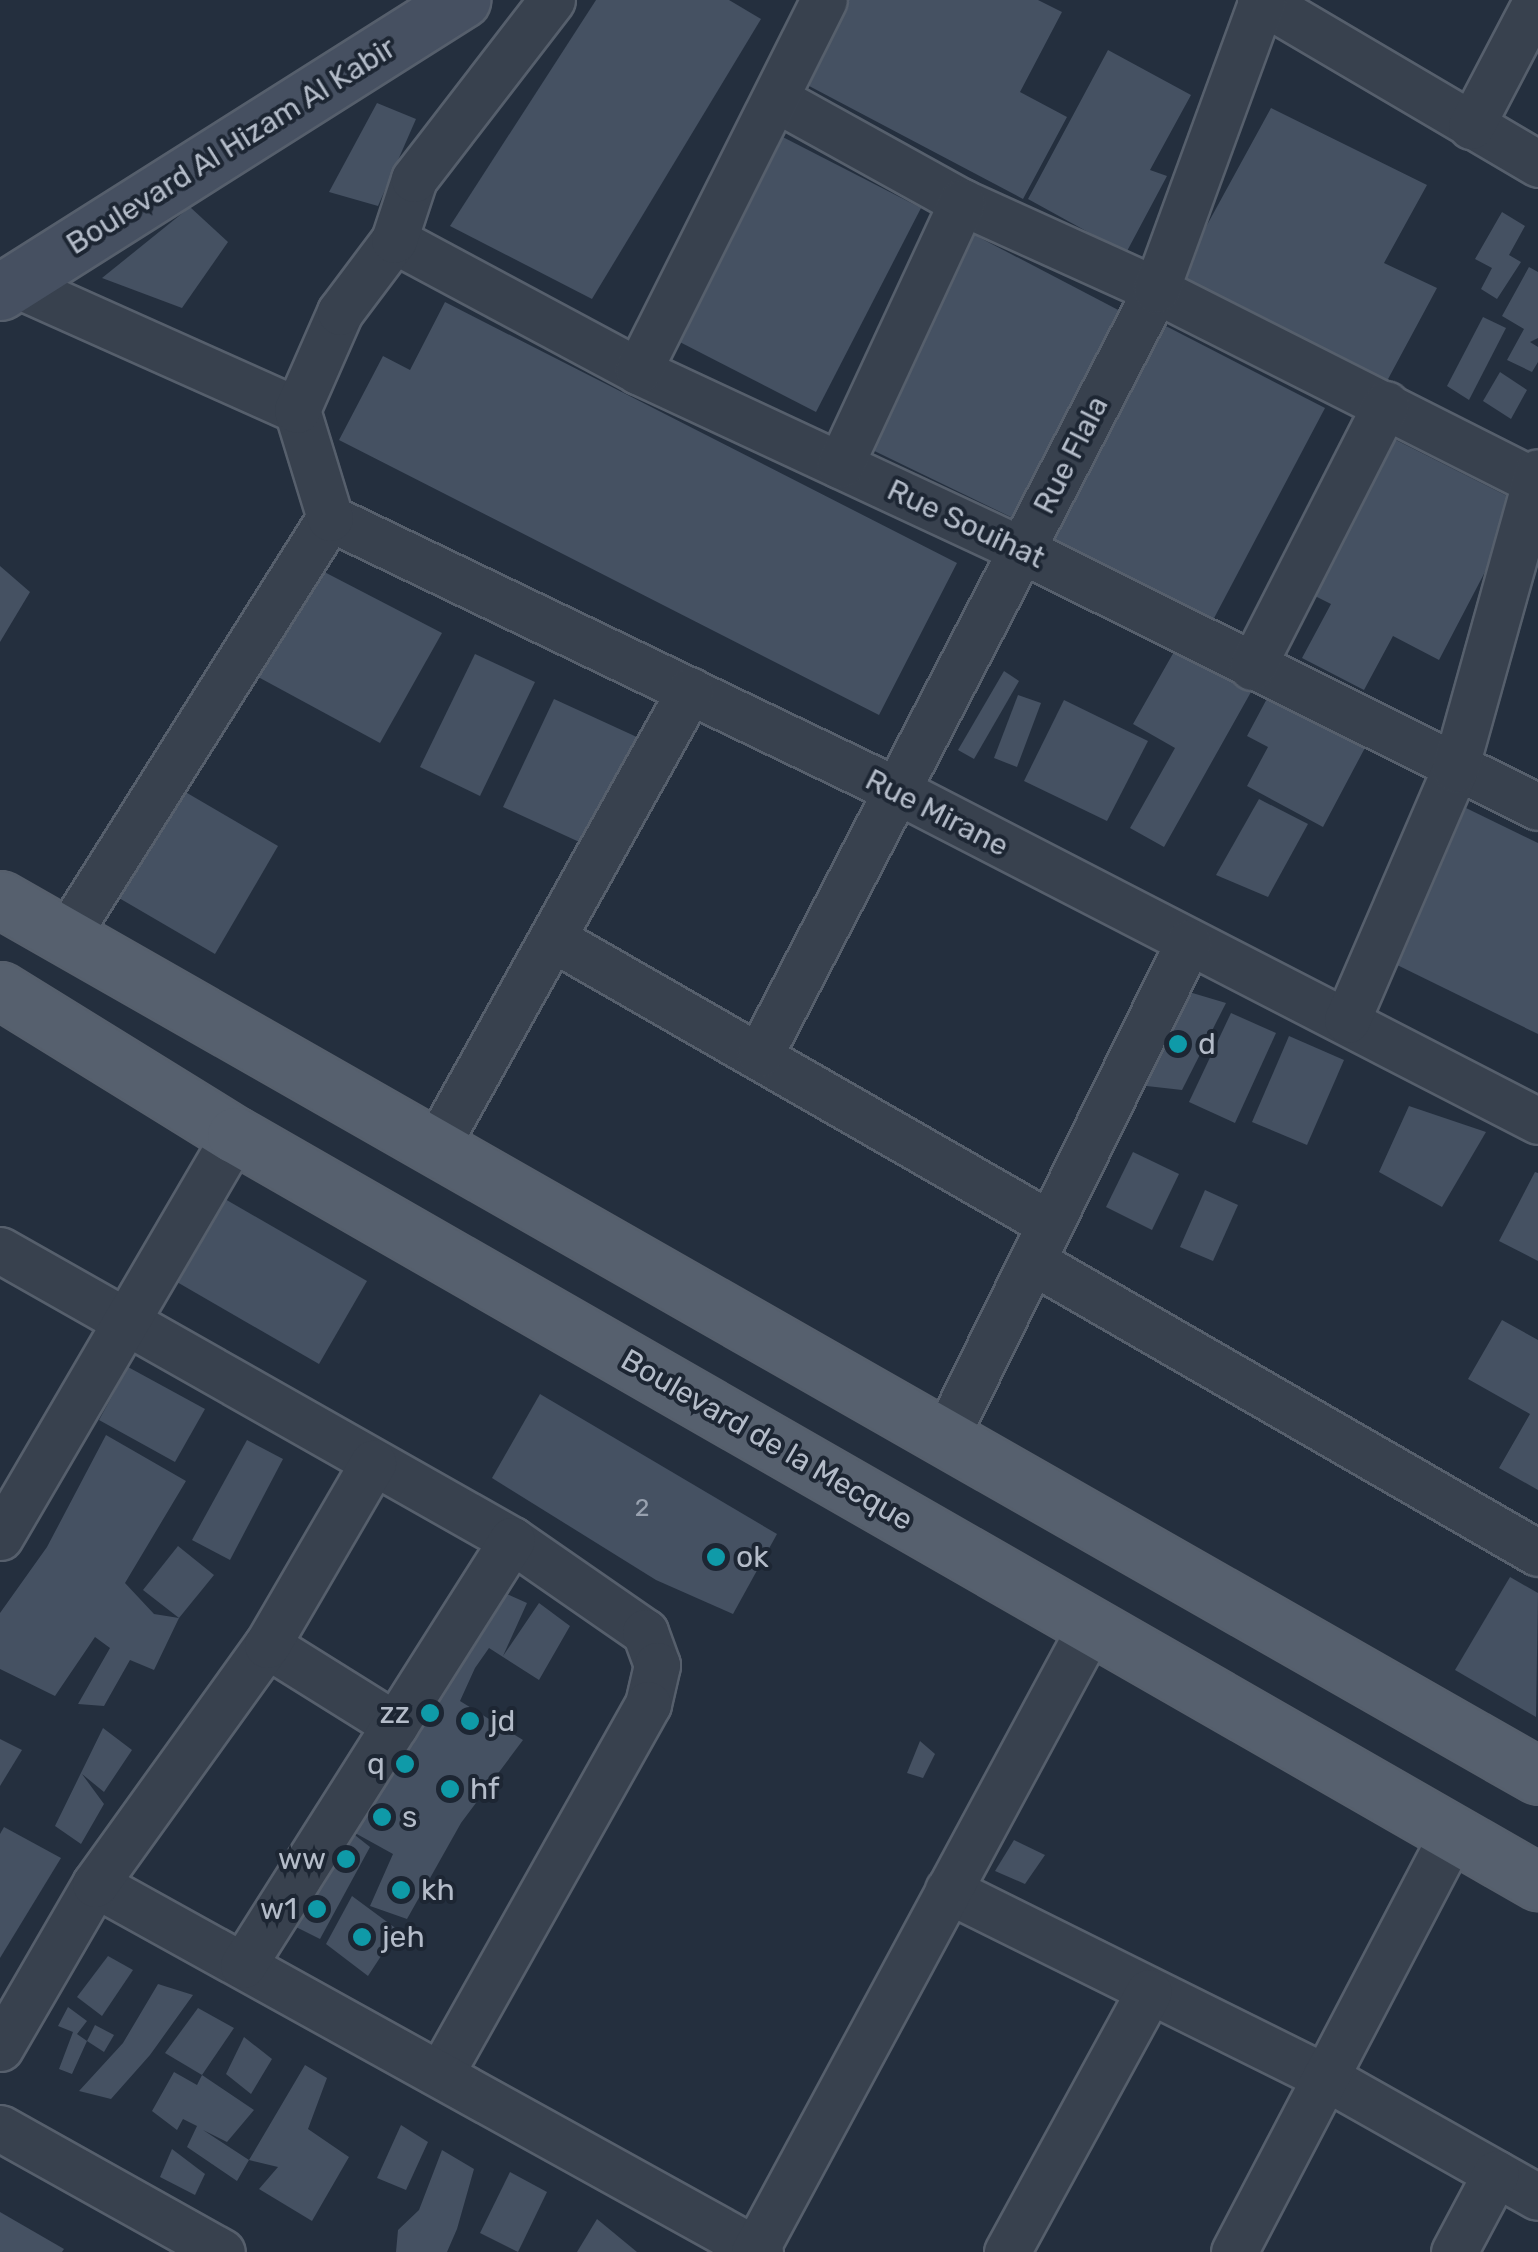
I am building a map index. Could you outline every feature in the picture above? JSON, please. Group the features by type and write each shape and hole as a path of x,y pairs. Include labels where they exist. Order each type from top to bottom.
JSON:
{"main road":[{"path":"0,898 434,1150 1538,1776"},
{"name":"Boulevard de la Mecque","path":"0,990 235,1135 1538,1882"}],"street":[{"path":"65,938 330,518 297,410 340,312 394,240 414,179 552,0"},
{"path":"638,371 824,0"},
{"path":"1261,0 1538,164"},
{"name":"Rue Flala","path":"760,1054 1156,290 1261,0"},
{"path":"1471,126 1536,0"},
{"name":"Boulevard Al Hizam Al Kabir","path":"6,288 443,5"},
{"path":"776,98 962,202 1156,290 1537,478 1455,768 1347,1020"},
{"path":"840,465 962,202"},
{"name":"Rue Souihat","path":"394,240 638,371 1022,550 1538,807"},
{"path":"6,288 297,410"},
{"path":"1252,666 1386,404"},
{"name":"Rue Mirane","path":"330,518 896,790 1188,944 1347,1020 1538,1121"},
{"path":"434,1150 690,690"},
{"path":"552,938 760,1054 1041,1243 1538,1553"},
{"path":"944,1440 1188,944"},
{"path":"0,1536 235,1135"},
{"path":"0,1250 512,1540 645,1632 656,1665 648,1704 440,2074"},
{"path":"0,2048 95,1884 267,1645 372,1463"},
{"path":"243,1965 512,1540"},
{"path":"95,1884 756,2251 1091,1626"},
{"path":"267,1645 395,1725"},
{"path":"1234,2252 1453,1833"},
{"path":"948,1890 1325,2078 1538,2196"},
{"path":"1007,2252 1149,1992"},
{"path":"0,2128 200,2247"},
{"path":"1454,2252 1496,2173"}],"building":[{"path":"596,0 729,0 761,19 592,299 450,226"},
{"path":"835,0 1038,0 1062,12 1020,92 1067,117 1023,199 794,78"},
{"path":"1108,50 1191,95 1150,170 1167,176 1126,253 1028,199"},
{"path":"377,103 416,119 378,206 329,192"},
{"path":"1271,108 1427,185 1384,263 1437,288 1387,381 1178,278"},
{"path":"775,133 921,208 816,412 670,337"},
{"path":"190,207 228,242 182,308 102,278"},
{"path":"1502,212 1525,226 1509,255 1521,262 1497,299 1481,289 1492,268 1475,259"},
{"path":"965,230 1124,313 1017,520 860,444"},
{"path":"1529,267 1538,272 1538,338 1530,342 1538,347 1538,362 1532,372 1507,360 1524,329 1502,316"},
{"path":"445,302 957,563 879,715 339,440 383,356 410,370"},
{"path":"1483,317 1506,328 1469,400 1447,386"},
{"path":"1160,323 1325,408 1212,622 1047,537"},
{"path":"1500,372 1527,390 1511,419 1483,401"},
{"path":"1386,435 1521,503 1439,660 1393,636 1364,690 1302,658 1331,604 1305,591"},
{"path":"307,563 442,633 380,743 249,672"},
{"path":"0,566 30,592 0,642"},
{"path":"1175,650 1251,692 1164,847 1130,828 1175,748 1133,724"},
{"path":"475,654 535,682 480,796 420,767"},
{"path":"1004,671 1019,681 974,759 958,750"},
{"path":"1270,693 1367,744 1323,827 1247,786 1268,747 1247,736"},
{"path":"1018,695 1041,703 1017,767 994,758"},
{"path":"554,699 639,738 588,846 503,807"},
{"path":"1064,700 1148,741 1107,821 1024,781"},
{"path":"170,783 278,846 215,954 107,891"},
{"path":"1259,799 1308,824 1268,897 1216,875"},
{"path":"1466,808 1538,843 1538,1034 1391,962"},
{"name":"d","path":"1179,989 1226,1003 1182,1090 1129,1084"},
{"path":"1231,1013 1276,1033 1235,1123 1189,1102"},
{"path":"1289,1036 1344,1060 1307,1145 1252,1122"},
{"path":"1409,1106 1486,1132 1442,1207 1379,1172"},
{"path":"1133,1152 1179,1174 1152,1230 1106,1207"},
{"path":"1535,1172 1538,1173 1538,1261 1499,1241"},
{"path":"1205,1190 1238,1205 1213,1261 1180,1247"},
{"path":"218,1195 367,1281 319,1364 170,1278"},
{"path":"1502,1320 1538,1340 1538,1490 1499,1468 1530,1414 1468,1379"},
{"path":"128,1367 205,1409 175,1462 99,1420"},
{"path":"540,1394 777,1534 733,1614 656,1580 492,1478"},
{"path":"106,1435 186,1481 125,1583 154,1614 179,1618 154,1670 130,1660 104,1706 78,1704 110,1648 95,1637 55,1696 0,1669 0,1613 47,1547"},
{"path":"247,1440 283,1459 230,1560 192,1540"},
{"path":"178,1546 214,1575 179,1618 143,1590"},
{"path":"1510,1577 1538,1593 1536,1717 1455,1670"},
{"path":"484,1584 527,1603 503,1656 539,1603 570,1626 539,1680 489,1648 475,1668 460,1701 523,1740 461,1823 407,1919 370,1906 393,1854 346,1828"},
{"path":"103,1728 132,1750 104,1792 82,1774 104,1804 81,1844 55,1826"},
{"path":"0,1739 22,1750 0,1786"},
{"path":"920,1741 935,1754 923,1778 907,1773"},
{"path":"4,1827 61,1858 0,1958 0,1834"},
{"path":"346,1828 370,1847 320,1939 290,1924"},
{"path":"1014,1840 1045,1855 1025,1884 995,1871"},
{"name":"jeh","path":"352,1896 398,1930 368,1976 326,1944"},
{"path":"108,1956 133,1970 102,2016 77,1997"},
{"path":"158,1984 193,1995 150,2055 111,2099 79,2091 123,2043"},
{"path":"68,2007 87,2021 77,2034 87,2041 72,2074 59,2069 73,2032 58,2026"},
{"path":"198,2008 234,2028 202,2075 165,2053"},
{"path":"95,2025 114,2035 104,2052 87,2041"},
{"path":"244,2037 272,2059 251,2094 226,2074"},
{"path":"305,2065 327,2078 308,2129 349,2157 312,2221 259,2189 278,2167 249,2160"},
{"path":"174,2072 197,2085 202,2075 254,2110 227,2142 203,2130 249,2160 237,2181 187,2147 197,2126 183,2119 177,2130 152,2111"},
{"path":"401,2125 428,2142 406,2190 377,2178"},
{"path":"172,2149 205,2174 195,2195 160,2177"},
{"path":"442,2150 474,2169 447,2252 396,2252 398,2230 419,2210"},
{"path":"510,2172 547,2192 518,2252 480,2233"},
{"path":"0,2212 64,2249 0,2252"},
{"path":"597,2219 637,2252 577,2252"}],"place":[{"name":"d","path":"1178,1044"},
{"name":"ok","path":"716,1557"},
{"name":"zz","path":"430,1713"},
{"name":"jd","path":"470,1721"},
{"name":"q","path":"405,1764"},
{"name":"hf","path":"450,1789"},
{"name":"s","path":"382,1817"},
{"name":"ww","path":"346,1859"},
{"name":"kh","path":"401,1890"},
{"name":"w1","path":"317,1909"},
{"name":"jeh","path":"362,1937"}]}
